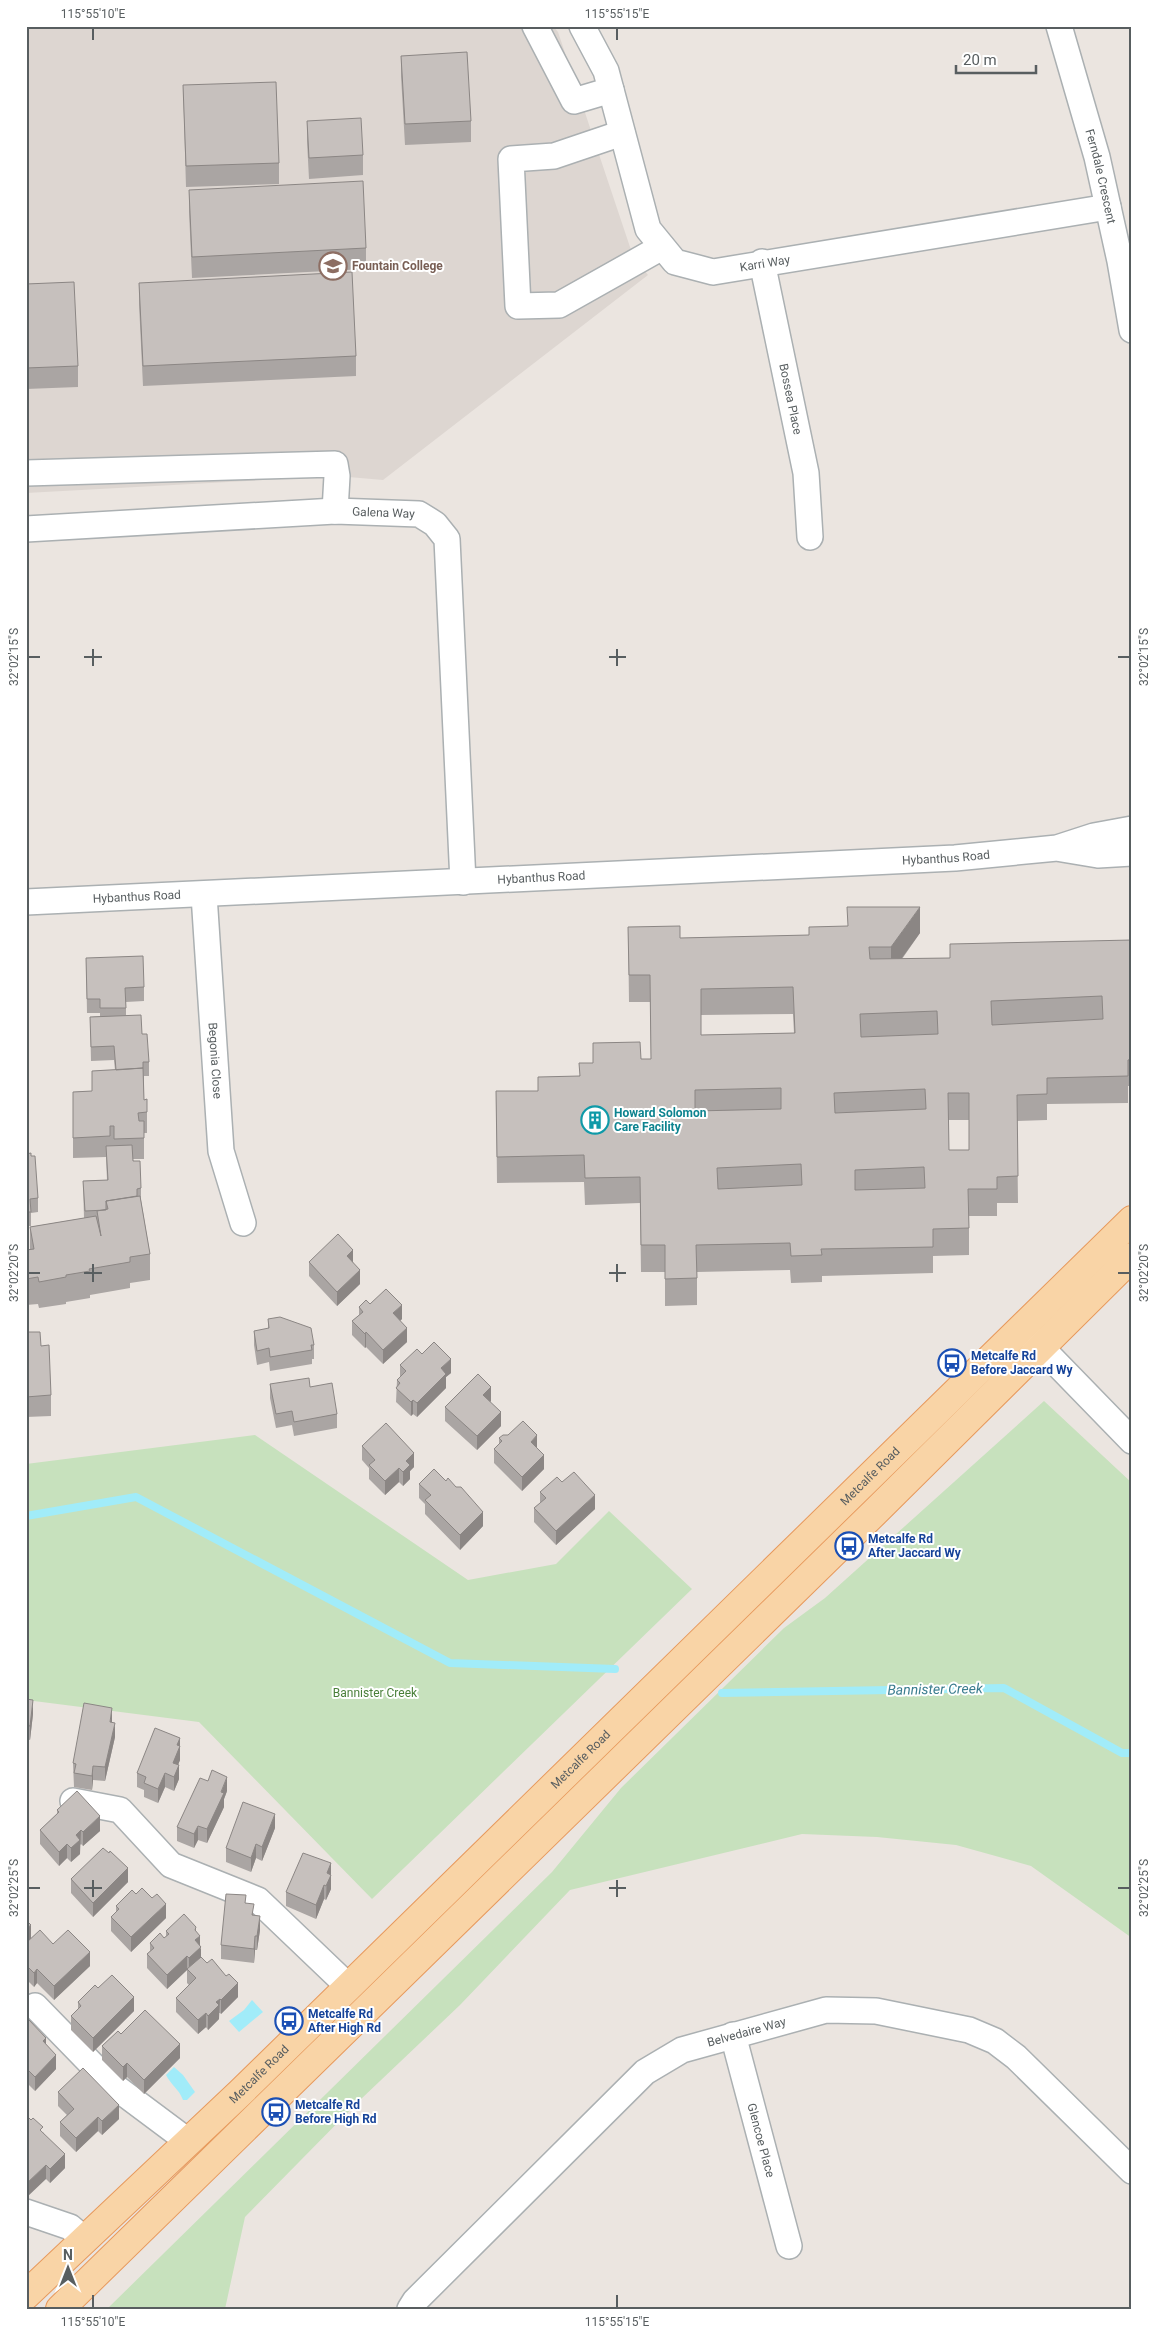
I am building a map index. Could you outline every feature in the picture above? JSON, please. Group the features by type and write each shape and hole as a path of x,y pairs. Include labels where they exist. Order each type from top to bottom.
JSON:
{"main road":[{"name":"Metcalfe Road","path":"26,2296 349,1987 1132,1220"},
{"path":"60,2309 854,1532 1132,1257"}],"street":[{"path":"535,26 574,102 611,90"},
{"name":"Karri Way","path":"582,26 606,71 648,229 675,262 713,272 762,262 1108,207"},
{"name":"Ferndale Crescent","path":"1059,26 1097,157 1132,330"},
{"path":"622,132 554,156 511,159 518,306 559,305 662,247"},
{"name":"Bossea Place","path":"762,262 806,473 810,537"},
{"path":"26,473 336,464 335,511"},
{"name":"Galena Way","path":"26,529 335,511 419,514 435,524 447,539 463,882"},
{"name":"Hybanthus Road","path":"26,902 955,858 1057,848 1094,836 1132,829"},
{"name":"Hybanthus Road","path":"1057,848 1098,855 1132,853"},
{"name":"Begonia Close","path":"204,895 221,1152 243,1223"},
{"path":"1022,1328 1132,1441"},
{"path":"73,1801 120,1810 171,1865 258,1900 349,1987"},
{"path":"35,2006 110,2083 189,2142"},
{"name":"Belvedaire Way","path":"410,2309 415,2301 646,2072 682,2050 826,2010 876,2011 969,2030 995,2042 1016,2057 1132,2171"},
{"name":"Glencoe Place","path":"733,2035 789,2246"},
{"path":"26,2212 70,2227 85,2240"}],"shaded area":[{"name":"Fountain College","path":"26,26 553,26 558,32 633,256 648,275 383,480 337,476 26,493"}],"green space":[{"name":"Bannister Creek","path":"1044,1401 1132,1483 1132,1938 1031,1866 956,1845 877,1837 802,1834 570,1890 460,2005 360,2100 245,2217 225,2309 107,2309 552,1872 621,1788 784,1628 825,1598"},
{"name":"Bannister Creek","path":"255,1435 468,1580 556,1564 609,1511 692,1589 372,1899 199,1722 26,1700 26,1464"}],"water":[{"path":"252,2000 263,2012 239,2032 229,2021 244,2010"},
{"path":"174,2067 183,2075 195,2092 187,2100 183,2100 166,2075"}],"building":[{"path":"467,52 471,121 405,124 401,56"},
{"path":"276,82 279,163 186,166 183,85"},
{"path":"361,118 363,155 309,158 307,121"},
{"path":"363,181 366,248 192,257 189,190"},
{"path":"352,272 356,356 143,366 139,283"},
{"path":"74,282 78,366 26,368 26,284"},
{"name":"Howard Solomon Care Facility","path":"847,907 920,907 891,947 869,947 870,959 950,958 950,944 1132,940 1132,1059 1128,1060 1128,1076 1047,1078 1047,1094 1017,1095 1018,1176 997,1177 997,1189 968,1189 969,1228 933,1229 933,1247 821,1249 822,1255 791,1256 790,1243 696,1245 697,1278 665,1279 665,1245 641,1245 640,1177 585,1178 584,1155 497,1157 496,1091 538,1091 538,1077 580,1076 579,1063 593,1063 593,1043 640,1042 641,1059 651,1059 650,975 629,975 628,927 680,926 680,938 809,935 809,927 848,926","holes":["793,987 795,1033 701,1035 701,989","1102,996 1103,1019 992,1025 991,1001","937,1011 938,1034 861,1037 860,1014","781,1088 781,1109 695,1111 695,1090","925,1089 926,1109 835,1113 834,1093","948,1093 969,1093 969,1150 949,1150","801,1164 802,1185 718,1189 717,1168","924,1167 925,1188 855,1190 855,1170"]},
{"path":"143,956 144,987 125,988 126,1008 100,1008 100,999 87,999 86,958"},
{"path":"141,1015 142,1034 147,1034 149,1062 143,1062 143,1068 116,1070 114,1046 91,1047 90,1017"},
{"path":"143,1068 144,1100 147,1099 147,1112 138,1113 139,1121 144,1121 144,1138 114,1139 114,1126 110,1126 110,1136 73,1138 73,1092 92,1091 92,1071"},
{"path":"26,1107 28,1107 28,1118 26,1118"},
{"path":"132,1145 133,1161 140,1161 141,1188 137,1189 137,1196 106,1201 106,1210 85,1211 83,1181 108,1180 106,1146"},
{"path":"31,1153 31,1156 35,1156 38,1198 30,1199 31,1212 26,1212 26,1154"},
{"path":"140,1196 150,1254 130,1257 130,1262 89,1269 90,1271 66,1275 66,1277 39,1282 38,1277 26,1279 26,1250 34,1249 30,1227 96,1216 101,1236 97,1211 108,1209 106,1201"},
{"path":"338,1234 353,1250 347,1256 360,1270 337,1292 309,1262"},
{"path":"386,1289 402,1305 393,1313 407,1328 383,1350 366,1332 365,1334 352,1321 363,1312 359,1307 366,1300 370,1304"},
{"path":"280,1317 311,1328 314,1345 311,1345 312,1350 270,1357 269,1348 257,1351 254,1331 269,1328 268,1319"},
{"path":"26,1332 40,1332 41,1346 49,1345 51,1395 26,1397"},
{"path":"434,1342 451,1359 441,1368 446,1374 417,1403 413,1400 411,1402 396,1388 400,1383 397,1380 406,1371 400,1365 417,1349 422,1354"},
{"path":"478,1374 491,1387 483,1395 501,1412 477,1436 445,1407"},
{"path":"309,1378 310,1387 332,1383 337,1414 294,1422 292,1411 276,1414 270,1384"},
{"path":"523,1421 537,1435 531,1442 544,1455 522,1477 494,1449 502,1441 499,1438 503,1435 508,1435"},
{"path":"386,1423 414,1453 406,1461 410,1465 403,1472 399,1468 385,1481 369,1465 375,1460 362,1446"},
{"path":"434,1469 446,1481 448,1478 456,1487 461,1487 483,1512 460,1535 425,1500 431,1495 419,1484"},
{"path":"574,1472 595,1495 556,1531 534,1508 546,1498 540,1492 557,1477 562,1482"},
{"path":"26,1699 33,1700 30,1726 26,1725"},
{"path":"84,1703 112,1708 110,1722 115,1723 105,1767 93,1766 92,1776 74,1773 76,1764 73,1763"},
{"path":"155,1728 180,1738 177,1745 180,1746 173,1763 179,1765 174,1777 165,1773 158,1789 144,1783 146,1777 137,1773"},
{"path":"212,1770 227,1777 221,1792 224,1793 207,1829 198,1826 194,1834 177,1827 200,1778 208,1781"},
{"path":"77,1791 100,1816 83,1832 81,1830 76,1835 80,1840 71,1848 67,1844 59,1852 40,1830"},
{"path":"243,1802 275,1814 262,1847 256,1844 251,1858 226,1848"},
{"path":"103,1848 109,1853 110,1851 128,1868 93,1903 71,1879"},
{"path":"303,1853 331,1863 327,1873 331,1875 326,1886 324,1885 316,1905 286,1892"},
{"path":"142,1888 152,1898 157,1894 166,1904 131,1937 111,1917 119,1909 116,1906 132,1890 136,1894"},
{"path":"226,1894 246,1895 245,1903 254,1904 252,1915 260,1916 254,1949 221,1945"},
{"path":"184,1914 196,1927 195,1930 200,1936 195,1940 201,1947 189,1958 187,1956 167,1975 147,1954 154,1948 150,1943 160,1933 164,1938 169,1934 166,1931"},
{"path":"26,1920 31,1925 26,1929"},
{"path":"40,1930 53,1944 68,1930 90,1952 54,1986 37,1969 34,1973 26,1965 26,1943"},
{"path":"201,1957 207,1963 212,1959 226,1976 229,1974 238,1983 221,2000 216,2002 219,2005 208,2016 206,2013 198,2020 176,1998 196,1978 187,1969"},
{"path":"112,1975 134,1997 93,2038 71,2016 81,2006 78,2002 95,1985 98,1988"},
{"path":"145,2010 180,2044 144,2080 127,2063 123,2067 102,2046 118,2031 121,2034"},
{"path":"29,2020 46,2038 43,2041 56,2055 35,2077 26,2068 26,2023"},
{"path":"83,2068 119,2105 102,2121 98,2117 76,2138 60,2122 74,2109 58,2092"},
{"path":"29,2118 31,2120 33,2118 43,2127 40,2130 65,2154 50,2169 46,2165 26,2184 26,2121"}],"waterway":[{"name":"Bannister Creek","path":"26,1516 136,1497 450,1663 615,1669"},
{"name":"Bannister Creek","path":"722,1693 1004,1688 1122,1753 1132,1753"}],"place":[{"name":"Fountain College","path":"333,266"},
{"name":"Howard Solomon Care Facility","path":"595,1120"},
{"name":"Metcalfe Rd Before Jaccard Wy","path":"952,1363"},
{"name":"Metcalfe Rd After Jaccard Wy","path":"849,1546"},
{"name":"Metcalfe Rd After High Rd","path":"289,2021"},
{"name":"Metcalfe Rd Before High Rd","path":"276,2112"}]}
